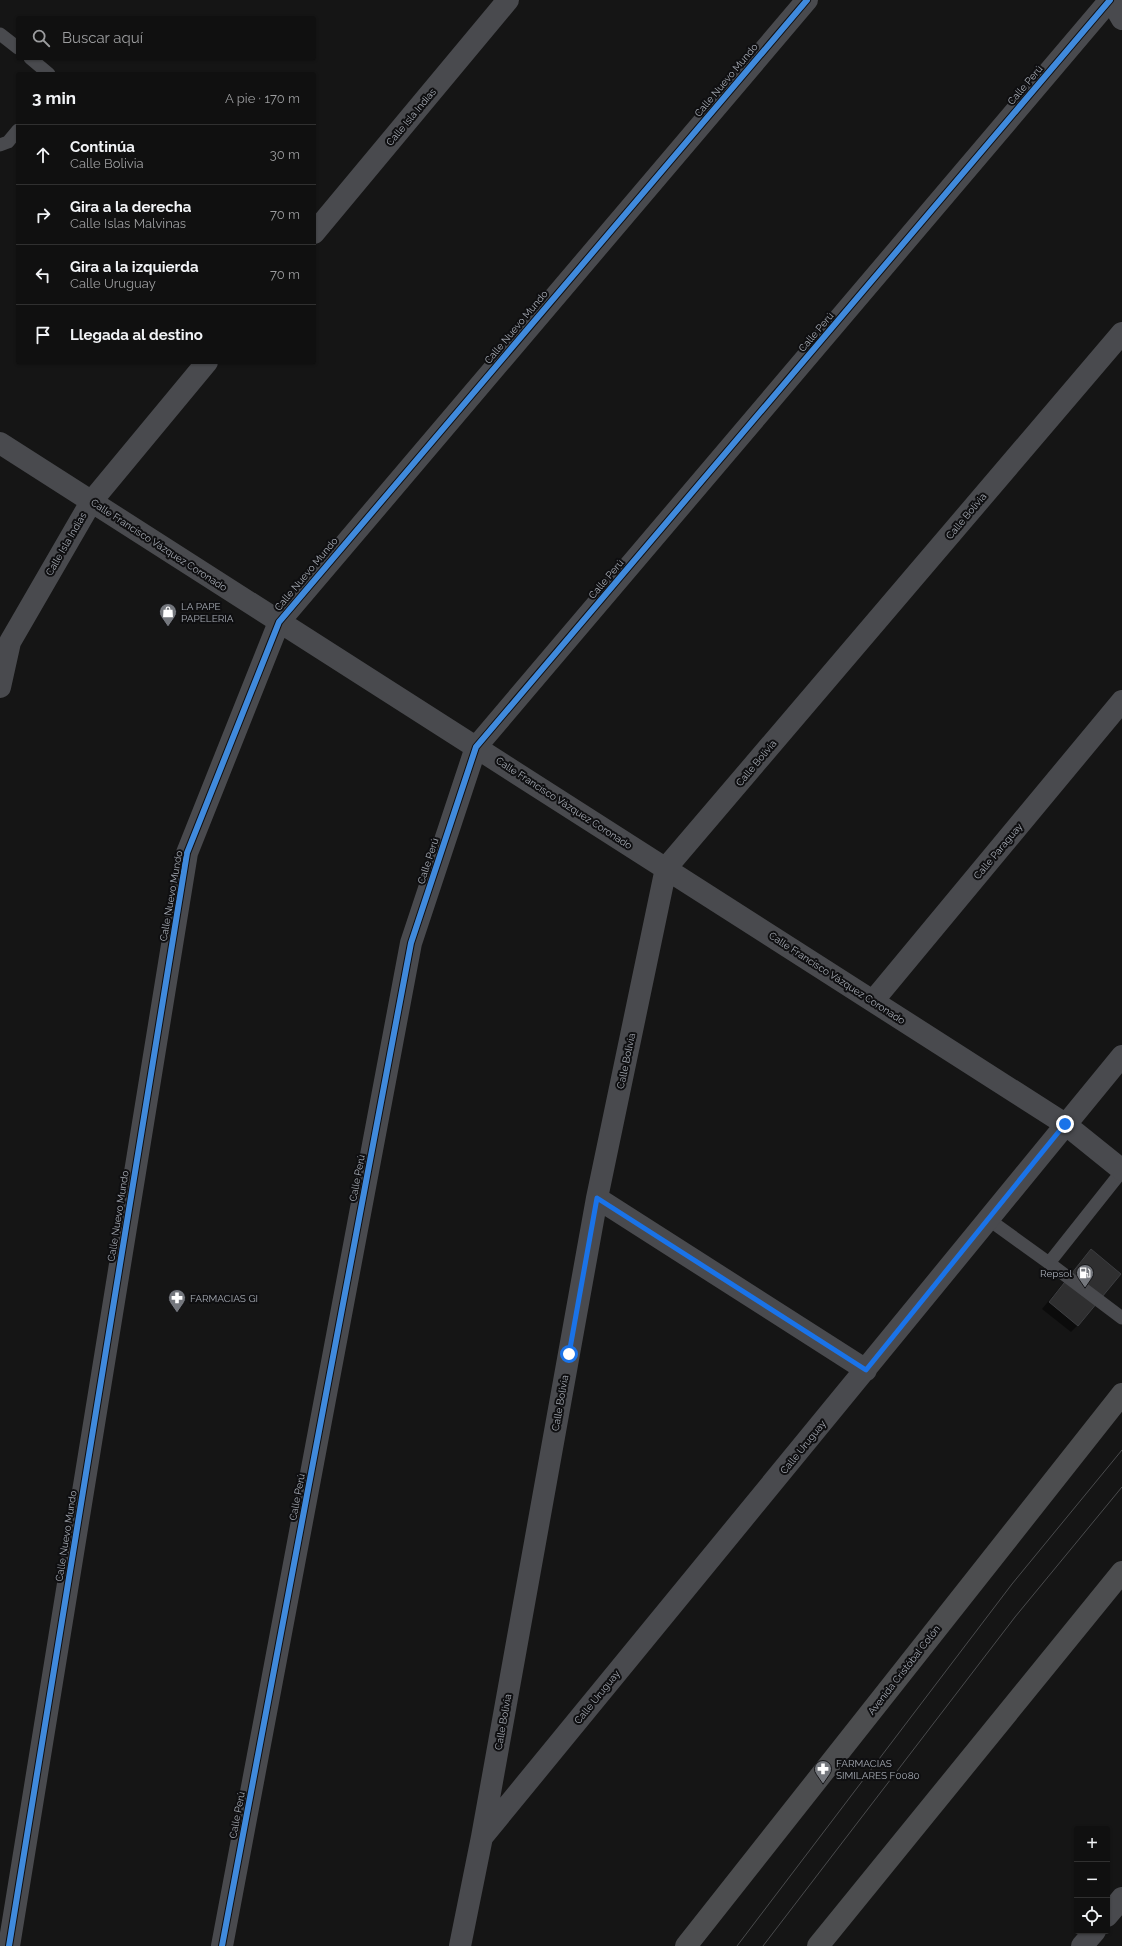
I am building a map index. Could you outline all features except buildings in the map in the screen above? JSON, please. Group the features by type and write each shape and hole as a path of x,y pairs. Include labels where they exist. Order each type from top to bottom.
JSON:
{"main road":[{"name":"Avenida Cristóbal Colón","path":"686,1946 1122,1394"},
{"path":"818,1946 1122,1572"}],"street":[{"name":"Calle Isla Indias","path":"316,231 508,0"},
{"name":"Calle Nuevo Mundo","path":"10,1946 187,852 279,622 807,0"},
{"path":"1111,0 1122,19"},
{"name":"Calle Perú","path":"222,1946 411,943 476,747 1111,0"},
{"name":"Calle Bolivia","path":"460,1946 482,1837 597,1198 666,868 1122,333"},
{"name":"Calle Isla Indias","path":"0,687 10,642 91,502 205,364"},
{"name":"Calle Francisco Vázquez Coronado","path":"0,443 1065,1124 1122,1171"},
{"name":"Calle Paraguay","path":"873,1001 1122,701"},
{"name":"Calle Uruguay","path":"482,1837 1122,1056"},
{"path":"597,1198 866,1370"},
{"path":"1110,1912 1122,1898"},
{"path":"1082,1946 1092,1934"}],"lane":[{"path":"0,34 16,46"},
{"path":"32,60 47,72"},
{"path":"0,145 8,142 16,132"},
{"path":"1048,1263 1122,1171"},
{"path":"988,1219 1122,1318"}],"tram line":[{"path":"737,1946 1012,1584 1122,1450"},
{"path":"763,1946 1015,1617 1122,1487"}],"cycle path":[{"path":"9,1946 187,853 279,622 807,0"},
{"path":"222,1946 411,943 476,747 1110,0"}],"place":[{"name":"LA PAPE PAPELERIA","path":"168,627"},
{"name":"Repsol","path":"1085,1288"},
{"name":"FARMACIAS GI","path":"177,1313"},
{"name":"FARMACIAS SIMILARES F0080","path":"823,1784"}],"route":[{"path":"569,1354 597,1198 866,1370 1065,1124"}]}
